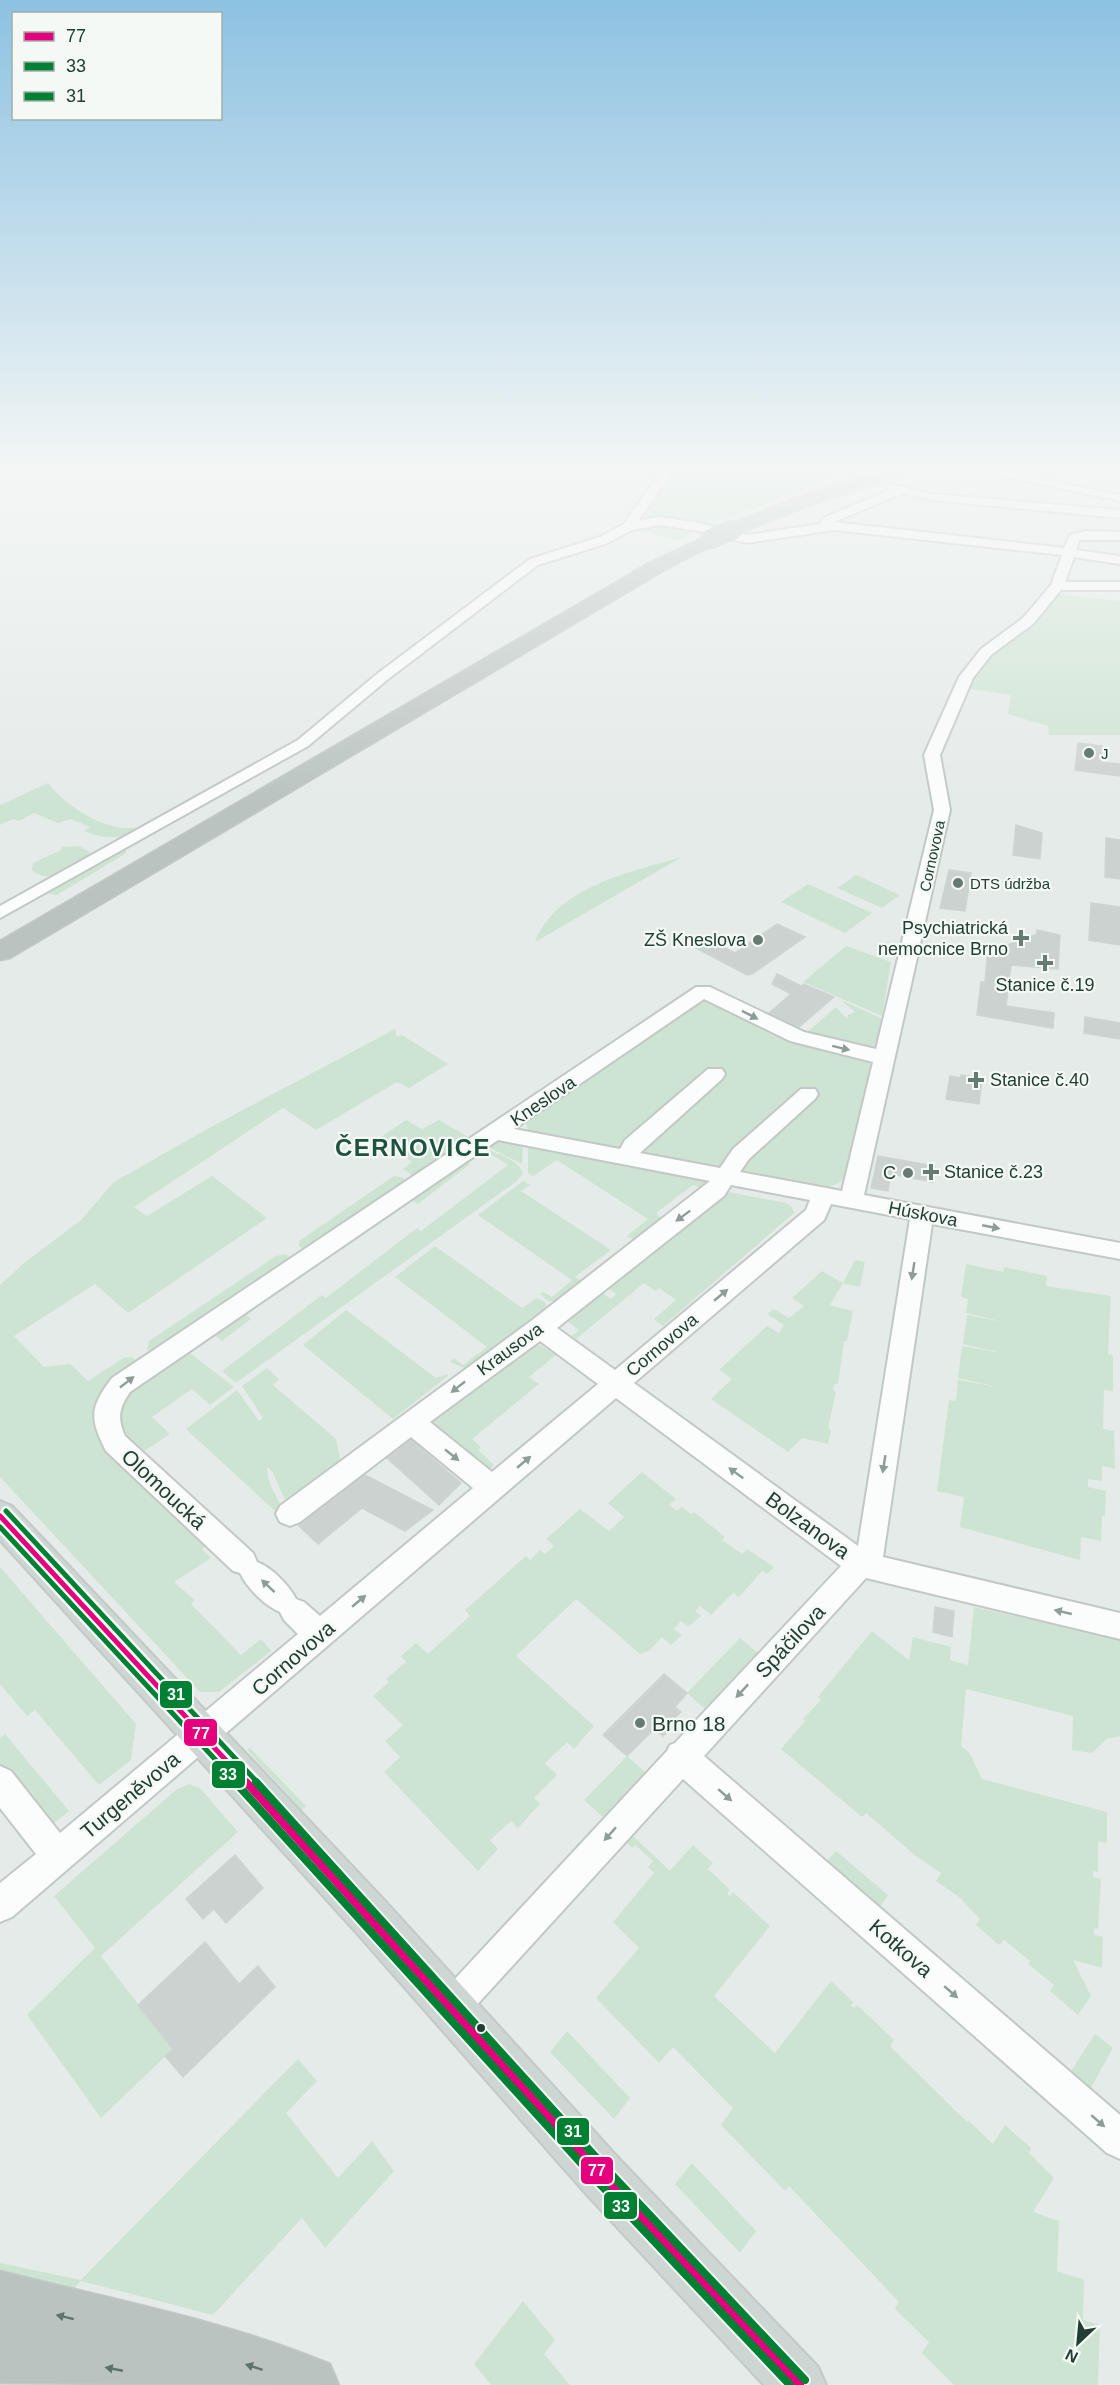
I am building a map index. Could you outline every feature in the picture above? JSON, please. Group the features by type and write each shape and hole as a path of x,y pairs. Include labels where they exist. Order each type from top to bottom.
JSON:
{"highway":[{"path":"0,937 615,581"},
{"path":"0,952 632,581"},
{"path":"0,2300 223,2357 309,2385"},
{"path":"0,2353 87,2364 192,2385"}],"main road":[{"path":"0,1516 452,2007 605,2179 800,2385"}],"street":[{"path":"0,913 303,742 396,666 508,581"},
{"name":"Cornovova","path":"851,1200 942,810 932,755 966,677 986,652 1028,621 1059,581"},
{"path":"1057,586 1120,586"},
{"name":"Kneslova","path":"106,1405 121,1385 704,991 797,1037 885,1058"},
{"path":"627,1158 633,1145 715,1074"},
{"path":"726,1177 741,1154 808,1094"},
{"name":"Húskova","path":"496,1133 1120,1251"},
{"name":"Krausova","path":"290,1514 468,1379 540,1328 716,1190 726,1177"},
{"name":"Cornovova","path":"202,1735 816,1214 823,1196"},
{"name":"Spáčilova","path":"452,2007 681,1756 871,1553 922,1213"},
{"name":"Bolzanova","path":"540,1328 862,1565 1120,1626"},
{"name":"Olomoucká","path":"106,1405 105,1424 116,1443 320,1635"},
{"path":"412,1423 492,1488"},
{"name":"Turgeněvova","path":"0,1905 202,1735"},
{"name":"Kotkova","path":"681,1756 1120,2140"},
{"path":"0,1782 58,1856"}],"green space":[{"path":"1054,594 1120,601 1120,735 1049,735 1048,726 1008,714 1011,695 964,688 982,661"},
{"path":"48,783 62,798 87,816 116,827 140,829 119,837 98,836 84,831 90,827 71,819 58,823 34,813 19,821 13,819 0,825 0,805"},
{"path":"79,846 90,852 88,858 68,870 53,876 46,876 32,870 33,863 61,850 62,847"},
{"path":"124,850 127,851 125,854 57,895 49,894 57,886"},
{"path":"682,857 535,942 546,923 560,907 578,894 619,876"},
{"path":"856,875 900,895 882,908 837,888"},
{"path":"808,884 872,913 845,933 781,902"},
{"path":"846,946 891,962 882,1016 803,982"},
{"path":"841,1000 885,1020 877,1051 803,1036 836,1007 847,1019 848,1015 855,1012"},
{"path":"696,1002 714,1003 874,1062 852,1164 841,1182 826,1188 528,1130 525,1120"},
{"path":"395,1029 397,1037 402,1035 448,1064 409,1088 397,1082 316,1130 283,1108 134,1207 147,1216 212,1176 267,1218 128,1313 95,1284 14,1336 44,1367 70,1364 88,1381 123,1358 131,1357 137,1361 137,1364 99,1409 207,1545 202,1549 211,1558 174,1582 195,1600 191,1604 241,1655 261,1639 271,1651 219,1692 200,1692 0,1477 0,1285 24,1263 81,1220 114,1182 209,1128"},
{"path":"406,1120 422,1129 439,1120 470,1138 415,1177 403,1169 412,1162 378,1139"},
{"path":"498,1141 523,1145 522,1164 486,1146"},
{"path":"528,1147 706,1183 704,1190 693,1185 656,1213 662,1220 637,1239 626,1237 648,1219 557,1160 533,1176 528,1173"},
{"path":"484,1148 517,1164 523,1173 517,1181 236,1383 222,1371 322,1295 326,1298 417,1228 421,1231 508,1165 486,1151 472,1161 469,1159"},
{"path":"465,1162 470,1164 418,1204 411,1199"},
{"path":"394,1176 402,1177 406,1182 305,1250 299,1246 299,1241"},
{"path":"523,1181 530,1185 521,1191 611,1250 575,1277 585,1283 560,1302 548,1301 540,1294 543,1292 552,1297 572,1280 478,1215"},
{"path":"723,1191 786,1203 792,1207 794,1213 663,1326 654,1319 676,1300 659,1288 655,1291 644,1283 576,1339 572,1336 579,1330 567,1321 562,1324 568,1316 599,1291 611,1299 616,1294 605,1286"},
{"path":"435,1246 522,1308 537,1298 546,1303 545,1312 469,1370 450,1362 454,1358 463,1365 487,1347 395,1277"},
{"path":"286,1254 292,1260 153,1353 147,1349 149,1341 276,1256"},
{"path":"855,1260 865,1262 860,1287 843,1283"},
{"path":"966,1264 1003,1272 1004,1267 1047,1276 1046,1286 1111,1296 1108,1354 1113,1355 1113,1391 1104,1390 1103,1429 1114,1431 1115,1469 1102,1466 1102,1481 1088,1479 1088,1487 1106,1491 1105,1516 1102,1516 1101,1541 1081,1537 1080,1560 960,1527 964,1497 937,1491 949,1400 956,1401 958,1380 998,1387 958,1378 962,1346 1002,1353 963,1344 967,1315 1004,1322 966,1313 968,1299 961,1297"},
{"path":"822,1271 843,1283 830,1305 853,1311 847,1341 844,1341 838,1384 834,1384 833,1390 836,1392 828,1428 831,1430 828,1444 802,1438 788,1452 711,1399 732,1379 719,1370 767,1326 779,1333 784,1325 767,1314 774,1309 789,1318 804,1306 792,1298"},
{"path":"346,1310 436,1378 447,1374 448,1376 393,1419 303,1345"},
{"path":"243,1312 251,1319 222,1341 213,1334"},
{"path":"540,1345 556,1355 529,1377 539,1384 472,1439 481,1447 478,1450 494,1465 489,1470 432,1424 435,1416 505,1360 511,1363 534,1346"},
{"path":"186,1350 234,1387 210,1405 192,1389 152,1417 170,1434 143,1452 121,1430 119,1403 125,1394"},
{"path":"267,1368 279,1379 273,1385 336,1439 340,1459 287,1504 272,1471 267,1467 270,1483 283,1508 277,1513 186,1429 237,1390 259,1421 263,1418 242,1386"},
{"path":"642,1472 676,1499 669,1505 677,1511 682,1507 691,1514 694,1512 725,1537 722,1540 742,1554 747,1549 774,1567 767,1574 762,1571 739,1597 733,1593 711,1615 700,1606 695,1611 701,1616 688,1627 681,1621 674,1629 682,1635 671,1645 662,1637 649,1651 640,1654 576,1599 516,1656 594,1726 574,1749 567,1742 545,1763 557,1775 534,1798 540,1804 518,1828 511,1821 490,1840 498,1849 478,1871 384,1772 400,1757 385,1741 403,1725 373,1696 389,1682 386,1679 406,1662 401,1656 416,1643 428,1654 470,1616 465,1610 526,1556 530,1560 540,1550 545,1554 554,1546 546,1539 580,1509 609,1531 624,1517 608,1503"},
{"path":"0,1567 136,1724 131,1760 99,1785 35,1710 27,1716 0,1684"},
{"path":"974,1607 1120,1639 1120,1736 1107,1739 1092,1753 1072,1750 1073,1716 966,1689 961,1746 969,1752 982,1779 1107,1812 1107,1843 1098,1841 1098,1872 1093,1871 1093,1877 1101,1879 1098,1929 1094,1928 1094,1935 1103,1937 1102,1968 1073,1960 1091,1996 1078,2015 1050,1991 1054,1985 1028,1964 1030,1961 1004,1940 999,1945 976,1925 980,1919 959,1897 936,1881 941,1873 917,1857 866,1813 862,1817 781,1749 805,1721 803,1719 821,1700 818,1697 872,1631 909,1660 913,1637 951,1647 950,1660 968,1665"},
{"path":"740,1638 758,1653 705,1709 687,1693"},
{"path":"5,1734 69,1811 49,1827 0,1771 0,1738"},
{"path":"250,1748 306,1806 302,1810 247,1750"},
{"path":"627,1756 645,1772 603,1817 584,1800"},
{"path":"189,1784 200,1788 238,1832 101,1956 173,2049 101,2118 27,2015 95,1948 54,1896 177,1789"},
{"path":"631,1834 670,1871 693,1845 713,1863 708,1869 730,1890 727,1893 730,1896 733,1892 770,1926 714,1996 775,2053 831,1981 853,2002 851,2006 854,2008 857,2005 894,2040 890,2046 967,2122 968,2120 993,2144 1005,2125 1031,2148 1029,2153 1054,2178 1033,2212 1059,2221 1057,2271 1084,2280 1083,2320 1100,2325 1098,2385 954,2385 922,2353 929,2342 895,2309 899,2302 789,2186 785,2191 721,2125 733,2108 673,2047 659,2063 596,1998 639,1948 613,1922 654,1873 648,1867 653,1861 635,1845 632,1848 625,1841"},
{"path":"836,1851 888,1895 879,1908 826,1862"},
{"path":"567,2031 630,2098 614,2119 550,2052"},
{"path":"1095,2034 1113,2048 1089,2091 1069,2074"},
{"path":"298,2059 317,2081 286,2113 338,2178 372,2141 394,2171 325,2248 302,2218 213,2315 81,2281 57,2306 0,2294 0,2263 81,2280"},
{"path":"692,2163 756,2231 740,2253 675,2184"},
{"path":"523,2301 555,2340 544,2354 570,2385 491,2385 474,2364"}],"building":[{"name":"J","path":"1078,743 1102,746 1101,762 1120,764 1120,776 1075,770"},
{"path":"1016,825 1042,833 1040,859 1013,855"},
{"path":"1106,838 1120,840 1120,879 1105,877"},
{"name":"DTS údržba","path":"949,870 971,873 965,911 940,908"},
{"path":"1091,903 1120,907 1120,945 1089,940"},
{"path":"777,924 805,937 752,974 747,975 696,948 709,940 735,953"},
{"path":"1037,930 1060,935 1058,969 1011,965 1006,1006 1054,1013 1053,1028 977,1015 981,982 985,982 988,949 994,950 1037,934"},
{"path":"777,974 801,986 804,984 834,997 799,1027 769,1013 791,994 772,984"},
{"path":"1085,1017 1120,1023 1120,1039 1084,1033"},
{"path":"961,1075 982,1078 979,1104 946,1099 950,1076 961,1078"},
{"name":"C","path":"878,1156 935,1166 933,1182 891,1174 888,1191 871,1188"},
{"path":"411,1440 461,1483 439,1505 387,1458"},
{"path":"365,1475 433,1510 405,1531 362,1508 318,1544 298,1525"},
{"path":"935,1607 954,1611 952,1637 933,1632"},
{"path":"664,1674 687,1693 675,1707 681,1712 667,1725 671,1728 663,1736 654,1729 627,1756 603,1735"},
{"path":"235,1855 263,1888 226,1923 214,1909 203,1919 186,1899"},
{"path":"205,1942 239,1984 258,1966 275,1987 183,2077 165,2056 173,2049 138,2005"}],"transit line":[{"name":"31","path":"6,1511 376,1911 611,2174 805,2380"},
{"name":"77","path":"0,1516 370,1916 605,2179 800,2385"},
{"name":"33","path":"0,1527 364,1921 600,2184 790,2385"}],"place":[{"name":"J","path":"1089,753"},
{"name":"DTS údržba","path":"958,883"},
{"name":"Psychiatrická nemocnice Brno","path":"1021,938"},
{"name":"ZŠ Kneslova","path":"758,940"},
{"name":"Stanice č.19","path":"1045,963"},
{"name":"Stanice č.40","path":"976,1080"},
{"name":"Stanice č.23","path":"931,1172"},
{"name":"C","path":"908,1173"},
{"name":"Brno 18","path":"640,1723"}],"district":[{"name":"ČERNOVICE","path":"413,1147"}]}
